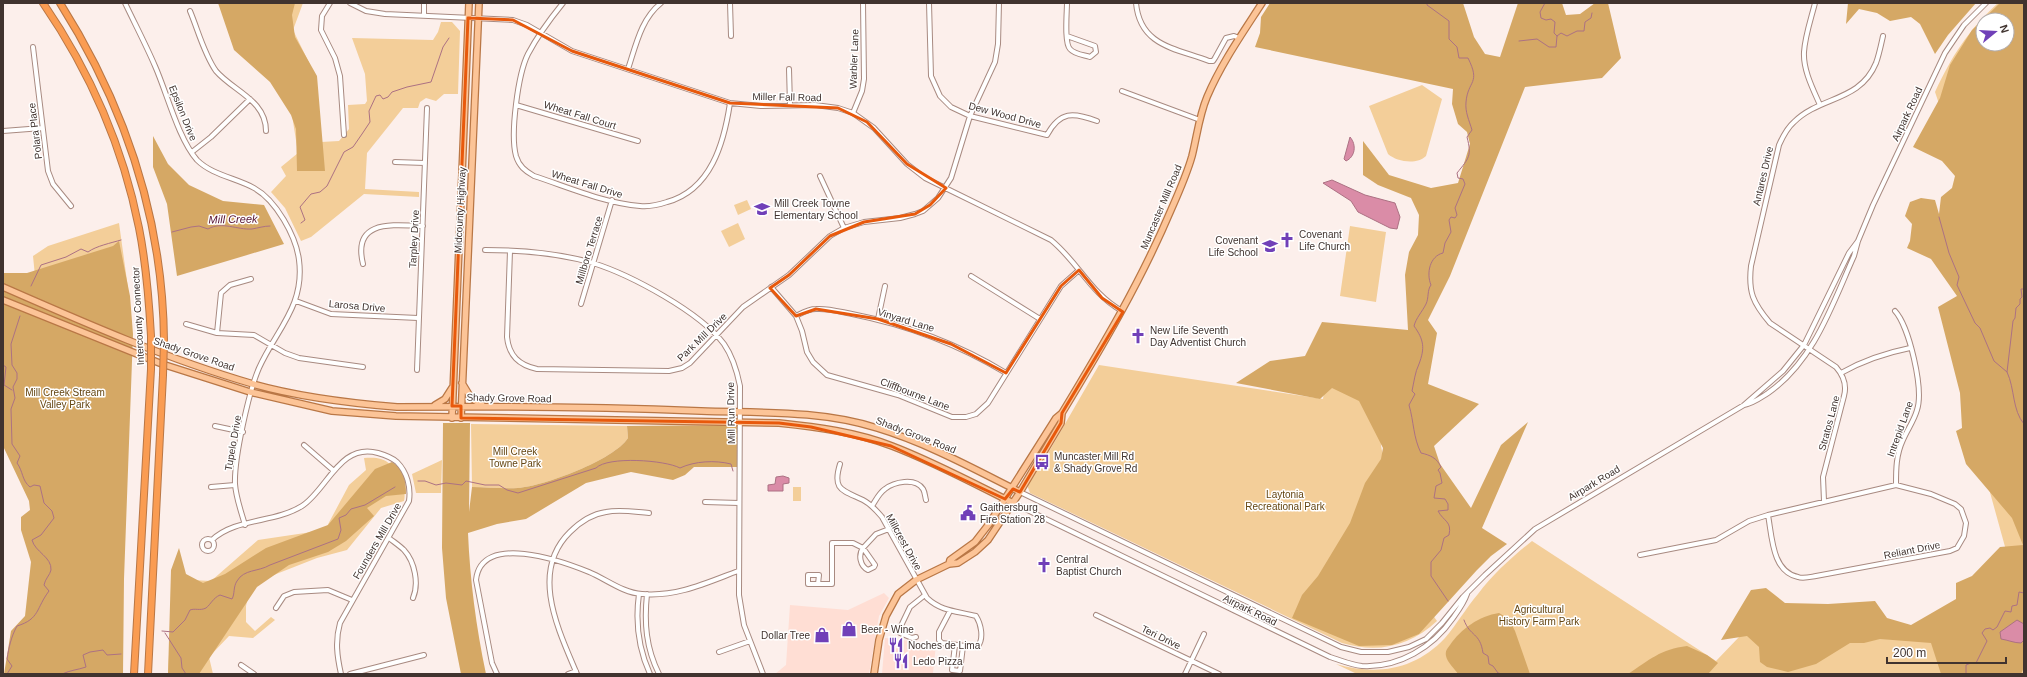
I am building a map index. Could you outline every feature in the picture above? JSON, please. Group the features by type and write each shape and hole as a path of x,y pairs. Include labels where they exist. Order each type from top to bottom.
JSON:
{"highway":[{"name":"Intercounty Connector","path":"43,3 73,50 94,91 120,159 140,229 151,336 151,369 134,674"},
{"path":"60,3 101,73 117,109 137,167 154,233 159,269 164,314 164,341 148,674"}],"main road":[{"name":"Midcounty Highway","path":"452,418 469,3"},
{"name":"Midcounty Highway","path":"461,418 479,3"},
{"name":"Muncaster Mill Road","path":"949,564 950,560 981,536 1013,489 1056,418 1062,413 1123,312 1144,273 1180,189 1192,156 1207,97 1221,68 1262,3"},
{"name":"Shady Grove Road","path":"3,288 253,388 361,404 397,406 740,412 815,416 877,428 963,463 1020,492"},
{"name":"Shady Grove Road","path":"3,300 162,364 253,388 332,412 452,418 779,423 811,427 871,439 936,464 1013,503"},
{"path":"432,406 448,395 453,383"},
{"path":"462,383 471,398 484,407"},
{"name":"Muncaster Mill Road","path":"874,674 881,631 888,610 898,594 916,580 949,564 958,563 978,549 996,529 1020,492 1062,423 1062,413"}],"street":[{"name":"Epsilon Drive","path":"125,3 155,66 185,140 192,152 203,165 254,188 268,199 279,211 294,241 299,258 300,281 296,302 286,324 272,345 259,369 253,388"},
{"path":"330,3 322,16 322,30 335,58 340,76 344,135"},
{"name":"Miller Fall Road","path":"350,3 366,11 424,16 479,17 513,20 540,32 572,51 661,79 704,96 730,103 761,106 830,106 853,113 879,134 906,164 925,178 1051,240 1064,250 1102,298 1123,312"},
{"path":"424,3 424,16"},
{"name":"Wheat Fall Drive","path":"563,3 540,32 527,55 521,72 516,105 514,145 516,157 524,170 534,176 612,200 640,206 656,205 674,200 694,188 707,174 718,153 725,134 730,103"},
{"path":"628,68 639,34 646,20 661,3"},
{"path":"730,3 731,36"},
{"name":"Warbler Lane","path":"853,113 862,91 864,80 863,3"},
{"name":"Dew Wood Drive","path":"929,3 930,76 935,90 950,107 970,116 1047,134 1053,123 1063,116 1075,114 1097,121"},
{"path":"946,188 951,178 970,116 995,62 998,44 998,3"},
{"path":"1067,3 1067,36 1068,47 1071,51 1090,57 1096,52 1095,46 1067,36"},
{"path":"1136,3 1137,15 1154,40 1209,61 1213,61 1226,38 1234,36 1239,38"},
{"path":"1814,3 1804,52 1809,79 1820,105"},
{"name":"Airpark Road","path":"1020,492 1319,637 1361,652 1388,652 1418,643 1435,631 1463,597 1514,546 1535,529 1744,404 1750,397 1783,371 1804,345 1842,266 1858,241 1945,53 1957,33 1986,3"},
{"path":"190,11 208,56 216,70 250,99 264,117 266,130"},
{"name":"Antares Drive","path":"1804,345 1770,323 1755,303 1749,284 1751,266 1779,144 1784,134 1794,122 1820,105 1850,93 1860,85 1876,63 1883,36"},
{"name":"Polara Place","path":"33,47 48,171 53,184 71,206"},
{"path":"789,69 790,105"},
{"path":"1122,91 1200,120"},
{"path":"192,152 211,137 250,99"},
{"name":"Wheat Fall Court","path":"516,105 638,141"},
{"name":"Tarpley Drive","path":"417,370 428,108"},
{"path":"3,132 42,128"},
{"path":"395,162 425,163"},
{"path":"820,176 844,228"},
{"name":"Park Mill Drive","path":"510,251 508,346 516,360 529,368 537,369 676,370 690,363 743,307 789,275 824,241 844,228 872,220 900,218 914,214 930,205 946,188"},
{"name":"Millboro Terrace","path":"581,304 612,200"},
{"path":"363,264 360,252 363,240 370,231 386,225 423,226"},
{"name":"Airpark Road","path":"1744,404 1753,403 1776,387 1791,373 1810,349 1854,256 1858,241"},
{"name":"Mill Run Drive","path":"485,250 556,255 593,263 633,279 666,298 716,336 729,352 737,372 740,386 738,571 740,608 750,641 763,674"},
{"name":"Cliffbourne Lane","path":"771,287 796,316 802,331 807,352 812,362 827,374 898,395 952,417 966,417 982,409 988,403 1061,286 1080,270"},
{"path":"972,276 1040,319"},
{"path":"217,333 221,293 230,285 251,279"},
{"path":"878,319 885,286"},
{"name":"Larosa Drive","path":"296,302 331,314 418,318"},
{"name":"Vinyard Lane","path":"796,316 816,309 878,319 925,333 976,355 1006,372"},
{"name":"Intrepid Lane","path":"1895,311 1903,321 1919,386 1919,399 1914,419 1898,453 1895,465 1896,485"},
{"path":"186,324 217,333 254,335 286,353 300,358 363,366"},
{"path":"1804,345 1827,360 1841,373 1864,360 1885,353 1910,348"},
{"name":"Stratos Lane","path":"1824,501 1823,477 1846,390 1841,373"},
{"name":"Tupelo Drive","path":"245,525 235,485 235,471 253,388"},
{"path":"215,426 243,432"},
{"path":"304,445 334,471"},
{"name":"Founders Mill Drive","path":"212,540 222,531 291,511 302,506 311,498 334,471 351,456 366,452 388,456 400,465 409,483 410,494 407,508 352,600 340,623 336,638 337,654 342,674"},
{"name":"Millcrest Drive","path":"840,464 836,474 840,487 849,494 872,506 882,517 925,595"},
{"path":"872,506 885,489 897,483 907,482 920,486 923,489 926,500"},
{"path":"210,486 235,485"},
{"name":"Reliant Drive","path":"1640,555 1716,540 1749,521 1768,515 1896,485 1931,494 1955,504 1961,509 1966,523 1966,530 1957,548 1950,551 1799,578 1784,571 1778,563 1768,515"},
{"path":"705,502 739,503"},
{"name":"Airpark Road","path":"1013,503 1330,657 1355,665 1373,666 1394,662 1431,643 1444,631 1467,594"},
{"path":"568,674 577,672 559,631 551,602 549,579 553,560 559,546 566,535 589,517 614,511 649,513"},
{"path":"818,584 832,584 832,543 853,543 863,548 875,564 874,567 868,570 864,568 860,559 860,554 863,548 876,534 889,529"},
{"path":"389,538 405,550 411,560 416,586 412,598"},
{"path":"497,674 492,663 476,574 482,563 489,557 498,553 524,555 553,560 589,572 624,589 639,594 681,592 738,571"},
{"path":"276,608 284,596 294,592 328,590 352,600"},
{"path":"639,594 637,612 638,639 650,674"},
{"path":"647,594 645,622 646,637 659,674"},
{"path":"916,637 912,638 902,634 898,630 910,607 925,595 933,603 950,611 976,616 979,621 981,631 980,643 973,647 942,643 938,637 950,611"},
{"name":"Teri Drive","path":"1096,615 1219,674"},
{"path":"1185,674 1204,634"},
{"path":"719,652 750,641"},
{"path":"955,645 952,670 960,671 963,646"},
{"path":"350,674 424,655"},
{"path":"241,664 254,674"}],"highlighted area":[{"path":"468,18 513,20 572,51 730,103 838,108 867,122 907,164 946,188 930,205 915,214 864,222 830,236 789,275 770,288 796,316 816,309 878,319 951,344 1006,373 1061,286 1079,270 1102,298 1123,312 1062,413 1061,423 1020,492 1013,489 1005,499 891,446 811,427 779,423 461,418 461,406 452,406"}],"shaded area":[{"path":"1350,137 1354,144 1354,150 1351,157 1346,161 1344,159"},
{"path":"1332,180 1365,195 1395,203 1400,217 1397,229 1390,228 1358,212 1351,201 1323,183"},
{"path":"783,476 789,478 789,483 783,484 783,491 768,491 768,485 775,484 776,477"},
{"path":"884,593 889,598 879,616 869,674 775,674 786,665 790,605 848,610"},
{"path":"2017,620 2024,624 2024,640 2021,643 2016,643 2001,639 2000,632"},
{"path":"885,638 936,644 933,673 882,674"}],"green space":[{"path":"218,3 295,3 292,15 295,37 317,76 325,171 297,171 296,129 291,115 270,82 234,50"},
{"path":"222,3 303,3 293,30 316,77 321,142 339,141 349,129 348,105 365,104 367,101 365,74 352,38 433,40 438,32 441,22 452,22 460,31 458,94 444,94 436,101 426,98 420,102 418,108 403,108 367,153 365,189 419,192 419,197 364,194 311,237 301,241 285,208 271,192 286,176 281,167 298,153 289,96"},
{"path":"1270,3 1463,3 1474,37 1485,54 1500,57 1518,3 1562,3 1566,15 1580,14 1595,3 1608,3 1621,58 1602,78 1525,87 1450,276 1428,320 1437,333 1428,384 1479,404 1434,446 1440,464 1471,508 1501,445 1528,422 1482,528 1507,544 1491,556 1477,570 1419,634 1392,645 1359,646 1292,618 1302,595 1318,576 1350,523 1365,483 1381,459 1383,448 1359,401 1332,388 1320,399 1236,383 1270,361 1305,356 1322,322 1408,330 1405,275 1409,252 1418,235 1419,215 1411,198 1378,185 1363,175 1363,141 1389,175 1431,188 1458,183 1470,144 1467,132 1458,124 1452,104 1453,89 1255,47 1260,33 1261,17"},
{"path":"1848,3 1976,3 1948,35 1935,54 1920,24 1911,17 1890,21 1877,13 1859,9 1846,24"},
{"name":"Agricultural History Farm Park","path":"1998,3 2024,3 2024,674 1357,674 1336,664 1366,670 1395,668 1421,657 1445,638 1490,579 1532,541 1716,661 1739,637 1785,603 1918,634 2012,572 1944,326 2023,167 1954,148 1935,92 1948,66 1975,27 1975,52 2015,52 2015,12 1989,12"},
{"path":"2000,3 2024,3 2024,667 2021,674 1941,674 1931,643 1880,639 1864,643 1850,643 1816,664 1788,672 1767,667 1760,662 1759,647 1747,636 1721,640 1751,590 1766,588 1785,603 1828,604 1875,601 1887,618 1911,625 1956,599 1956,583 1972,576 2000,547 2023,545 2012,518 1966,464 1956,431 1962,428 1960,393 1938,307 1957,296 1931,259 1907,248 1910,241 1912,224 1905,216 1910,202 1921,198 1935,200 1939,214 1941,197 1952,188 1955,176 1942,161 1913,147 1940,98 1950,65 1975,27 1975,52 2015,52 2015,12 1991,12"},
{"path":"1422,85 1442,99 1426,156 1418,161 1402,161 1388,154 1369,106"},
{"path":"153,136 168,164 189,185 223,201 264,205 284,244 177,276 167,204 153,167"},
{"path":"747,200 751,209 738,215 734,205"},
{"path":"119,223 128,288 37,296 33,256 48,246"},
{"path":"738,223 745,239 729,247 721,231"},
{"path":"1350,226 1386,232 1376,302 1340,296"},
{"name":"Mill Creek Stream Valley Park","path":"119,241 130,296 133,334 124,579 123,674 4,674 11,631 25,616 31,562 21,530 21,517 30,510 29,501 3,446 3,273 27,273 113,246"},
{"name":"Laytonia Recreational Park","path":"1333,324 1378,365 1381,446 1403,551 1414,589 1437,621 1416,637 1393,646 1381,647 1368,648 1342,643 1030,493 1027,485 1047,455 1099,365 1323,399"},
{"path":"443,423 470,423 469,512 472,487 518,488 561,477 609,455 628,438 627,426 737,425 737,467 694,467 685,475 673,480 631,472 586,483 526,519 497,524 468,533 474,604 486,674 461,674 446,598 442,548"},
{"name":"Mill Creek Towne Park","path":"471,424 627,426 628,438 609,455 561,477 518,488 472,487"},
{"path":"364,458 382,459 390,464 403,487 405,495 404,501 381,508 347,550 317,558 251,584 246,606 246,622 255,631 271,617 275,620 253,638 229,636 209,657 213,674 168,674 173,579 211,581 258,540 325,530 349,485 366,470"},
{"path":"442,460 441,493 416,493 412,474"},
{"path":"392,462 404,475 406,494 386,496 367,508 374,516 346,541 328,552 289,565 257,587 199,674 168,674 171,570 179,548 186,574 203,583 225,574 266,548 328,525 375,469"},
{"path":"793,487 801,487 801,501 793,501"},
{"path":"1499,613 1509,619 1515,631 1530,674 1458,674 1449,663 1446,656 1446,650 1454,639 1471,624 1484,617"},
{"path":"1687,646 1707,655 1718,663 1708,674 1628,674 1662,652"}],"waterway":[{"path":"1427,3 1427,5 1449,21 1449,39 1457,47 1459,58 1468,58 1472,66 1474,78 1467,95 1466,102 1467,113 1472,130 1467,137 1469,153 1467,160 1457,173 1458,178 1463,179 1465,184 1455,208 1457,215 1455,218 1451,217 1449,220 1451,232 1445,243 1443,253 1435,258 1430,266 1429,275 1431,285 1427,302 1414,326 1422,340 1423,349 1412,391 1415,394 1409,405 1416,441 1421,453 1433,457 1441,467 1438,470 1442,483 1436,486 1434,498 1445,499 1448,504 1448,510 1438,511 1448,524 1450,530 1449,535 1444,538 1441,550 1431,562 1431,576 1448,601"},
{"path":"1545,3 1540,12 1541,18 1546,20 1551,19 1555,22 1554,33 1557,36"},
{"path":"1519,41 1537,39 1549,47 1556,47 1557,36 1561,33 1567,36 1577,31 1584,31 1585,22 1591,18 1592,13"},
{"name":"Mill Creek","path":"301,223 305,220 300,207 311,194 320,192 327,186 344,152 353,147 370,122 369,111 376,96 380,95 383,99 388,97 392,92 431,82 443,47 449,38"},
{"path":"1939,217 1949,253 1959,277 1957,285 1975,323 1980,328 1994,361 2007,372"},
{"name":"Mill Creek","path":"172,232 199,226 208,229 219,226 246,229 270,226"},
{"name":"Mill Creek","path":"31,286 41,265 66,257 81,249 88,252 99,246 121,240"},
{"path":"2024,289 2021,289 2022,297 2020,299 2020,304 2016,308 2015,318 2013,321 2007,372 2010,379 2015,406 2024,424"},
{"name":"Mill Creek","path":"7,674 12,666 7,659 10,642 17,626 30,620 34,616 49,591 44,585 51,570 51,565 36,548 32,540 41,535 54,518 52,511 44,503 40,486 34,485 30,487 25,482 17,463 20,456 12,444 11,409 15,398 13,387 17,379 17,373 12,365 11,344 20,316"},
{"path":"3,365 6,367 4,385 12,390"},
{"path":"418,481 425,481 436,485 446,483 462,485 466,481 485,485 499,485 507,490 518,493 596,468 602,464 612,462 637,460 650,461 673,465 680,468 705,462 718,462 731,464 733,471"},
{"path":"162,631 173,632 185,620 190,610 206,608 220,595 232,599 236,583 243,574 338,539 341,530 339,518 346,515 351,509 365,505 395,487"},
{"path":"1966,674 1966,665 1976,663 1987,641 1982,633 1985,629 1990,628 1993,630 1997,627 2005,611 2011,612 2012,606 2017,605 2019,592 2024,593"},
{"path":"1464,620 1469,629 1480,641 1483,653 1488,656 1489,664 1493,666 1498,673 1502,674"},
{"path":"165,633 181,658 182,668 186,674"},
{"path":"62,674 86,667 83,655 90,652 103,650 107,655 121,654"}],"place":[{"name":"Mill Creek Towne Elementary School","path":"762,209"},
{"name":"Covenant Life Church","path":"1287,240"},
{"name":"Covenant Life School","path":"1270,246"},
{"name":"New Life Seventh Day Adventist Church","path":"1138,336"},
{"name":"Muncaster Mill Rd & Shady Grove Rd","path":"1042,462"},
{"name":"Gaithersburg Fire Station 28","path":"968,513"},
{"name":"Central Baptist Church","path":"1044,565"},
{"name":"Beer - Wine","path":"849,629"},
{"name":"Dollar Tree","path":"822,635"},
{"name":"Noches de Lima","path":"896,645"},
{"name":"Ledo Pizza","path":"901,661"}]}
